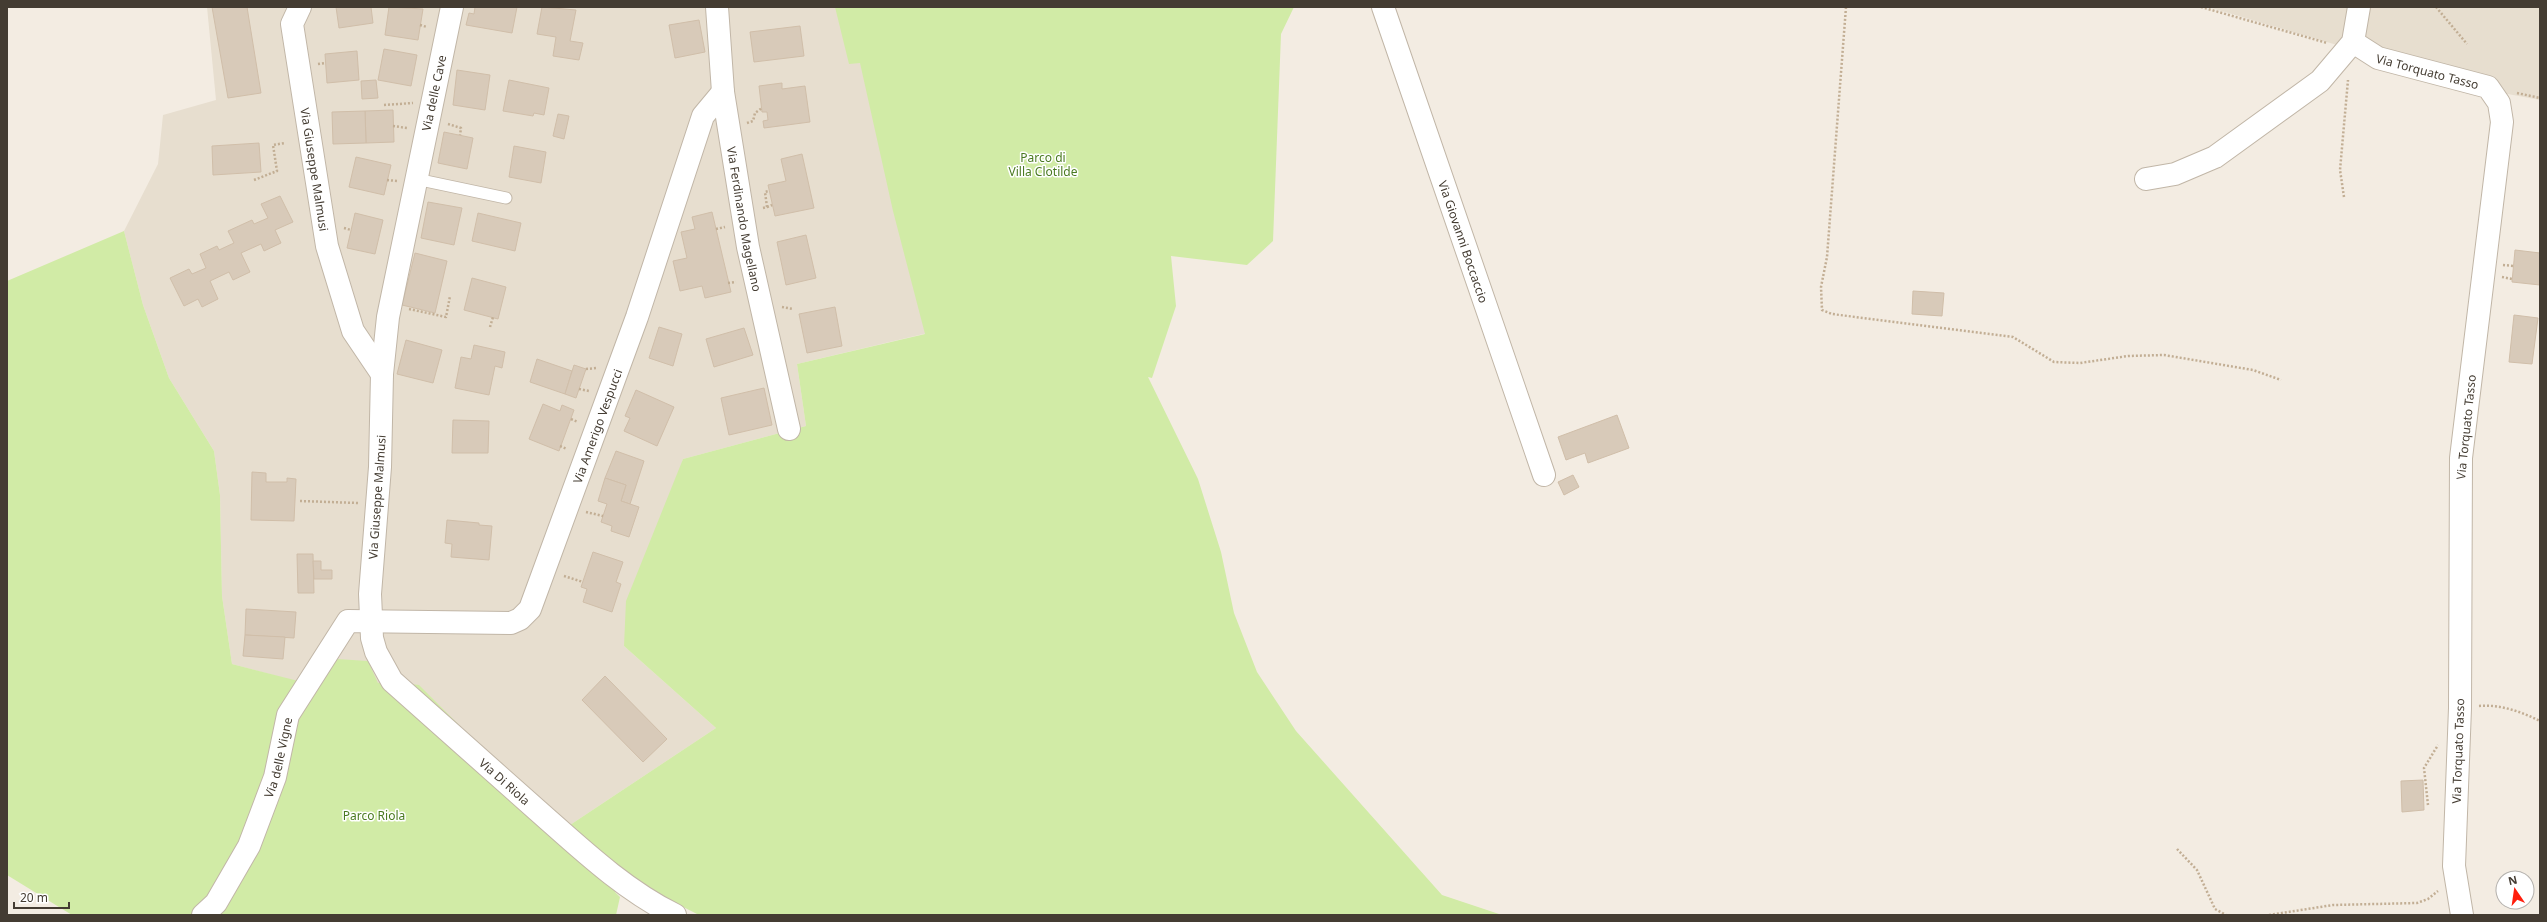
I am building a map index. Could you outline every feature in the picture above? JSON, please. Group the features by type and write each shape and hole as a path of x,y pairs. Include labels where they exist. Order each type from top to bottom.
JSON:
{"street":[{"name":"Via delle Cave","path":"387,331 416,179 452,7"},
{"name":"Via Ferdinando Magellano","path":"718,7 724,92 748,247 789,429"},
{"name":"Via Giovanni Boccaccio","path":"1384,7 1544,475"},
{"path":"2146,179 2175,174 2227,150 2320,81 2353,42 2359,7"},
{"name":"Via Giuseppe Malmusi","path":"295,13 327,246 353,331 382,374"},
{"name":"Via Torquato Tasso","path":"2353,42 2378,58 2488,88 2499,102 2502,122 2461,458 2460,708 2454,866 2462,915"},
{"name":"Via Amerigo Vespucci","path":"371,620 511,623 520,619 530,609 637,317 703,116 724,92"},
{"path":"353,331 387,331"},
{"name":"Via Giuseppe Malmusi","path":"371,620 370,594 380,467 382,374 387,331"},
{"name":"Via delle Vigne","path":"203,915 216,903 249,846 275,777 288,716 348,621 371,620"},
{"name":"Via Di Riola","path":"371,620 376,652 392,680 569,838 623,882 657,906 675,915"}],"lane":[{"path":"416,179 506,198"}],"path":[{"path":"1846,7 1828,257 1821,286 1822,310 1832,314 2013,337 2054,362 2080,363 2128,356 2164,355 2253,370 2281,380"},
{"path":"2201,7 2337,46 2353,42 2340,170 2344,197"},
{"path":"2436,7 2467,44"},
{"path":"384,105 421,102"},
{"path":"740,124 753,121 754,113 762,108"},
{"path":"448,122 450,125 461,128 460,135"},
{"path":"394,126 408,128"},
{"path":"254,180 277,171 273,144 285,143"},
{"path":"767,207 765,192 769,190"},
{"path":"763,208 772,205"},
{"path":"404,308 446,317 450,296"},
{"path":"490,327 493,317"},
{"path":"300,501 360,503"},
{"path":"582,511 603,516"},
{"path":"561,575 583,582"},
{"path":"2460,708 2489,705 2511,710 2540,721"},
{"path":"2177,849 2197,870 2215,909 2226,915"},
{"path":"2269,915 2333,905 2417,903 2428,899 2438,890 2454,866"}],"shaded area":[{"path":"207,7 861,7 936,331 797,364 806,426 683,459 624,646 716,728 567,827 342,690 303,683 232,664 222,596 220,495 214,451 169,378 143,305 124,231 158,164 163,115 216,100"},
{"path":"2208,7 2540,7 2540,100 2497,92"}],"green space":[{"path":"835,7 1294,7 1281,34 1273,241 1247,265 1171,256 1176,306 1152,378 1148,377 1198,479 1221,552 1234,613 1257,672 1296,731 1442,895 1502,915 699,915 620,875 615,892 620,897 616,915 72,915 7,875 7,281 124,231 143,305 169,378 214,451 220,495 222,596 232,664 318,686 337,659 368,661 378,683 385,681 419,685 500,766 567,827 716,728 624,646 626,601 683,459 806,426 797,364 925,334 893,211 860,63 849,64"}],"building":[{"path":"212,7 247,7 261,93 228,98"},
{"path":"336,7 371,7 373,23 339,28"},
{"path":"389,7 423,9 418,40 385,35"},
{"path":"475,7 517,7 512,33 466,25 469,13 474,14"},
{"path":"542,7 576,10 570,41 583,43 579,60 553,56 556,37 537,34"},
{"path":"699,20 705,52 675,58 669,25"},
{"path":"800,26 804,56 754,62 750,32"},
{"path":"384,49 417,55 411,86 378,80"},
{"path":"357,51 359,80 327,83 325,54"},
{"path":"457,70 490,75 485,110 453,105"},
{"path":"376,80 378,98 362,99 361,81"},
{"path":"509,80 549,88 544,115 534,113 533,116 503,111"},
{"path":"782,83 782,89 805,86 810,122 764,128 763,121 768,120 767,112 762,112 759,86"},
{"path":"393,110 394,142 366,143 365,111"},
{"path":"365,111 366,143 333,144 332,112"},
{"path":"558,114 569,116 564,139 553,136"},
{"path":"444,132 473,138 467,169 438,163"},
{"path":"259,143 261,172 213,175 212,146"},
{"path":"514,146 546,152 541,183 509,177"},
{"path":"802,154 814,208 775,216 768,185 786,181 781,159"},
{"path":"356,157 391,165 384,195 349,187"},
{"path":"280,196 293,222 275,230 281,243 264,251 261,244 241,253 250,272 233,280 229,272 210,281 218,299 202,307 198,299 184,306 170,278 189,269 192,274 206,268 200,254 217,246 219,250 234,243 228,231 252,220 254,224 268,218 261,204"},
{"path":"428,202 462,208 454,245 421,238"},
{"path":"712,212 731,292 705,298 702,286 680,291 673,261 687,258 681,232 695,229 692,217"},
{"path":"355,213 383,220 375,254 347,248"},
{"path":"478,213 521,223 515,251 472,241"},
{"path":"806,235 816,278 786,285 777,242"},
{"path":"2515,250 2540,253 2540,285 2512,282"},
{"path":"415,253 447,261 435,313 402,305"},
{"path":"472,278 506,287 498,319 464,310"},
{"path":"1913,291 1944,293 1942,316 1912,314"},
{"path":"835,307 842,346 807,353 799,314"},
{"path":"2514,315 2538,318 2532,364 2509,362"},
{"path":"659,327 682,334 673,366 649,358"},
{"path":"744,328 753,355 714,367 706,339"},
{"path":"406,340 442,350 433,383 397,374"},
{"path":"474,345 505,352 502,368 495,366 489,395 455,388 461,357 471,359"},
{"path":"537,359 572,371 565,394 530,382"},
{"path":"574,365 586,369 576,398 565,394"},
{"path":"764,388 772,425 729,435 721,398"},
{"path":"636,390 674,407 657,446 624,431 630,418 625,416"},
{"path":"543,404 560,411 562,405 574,410 559,451 529,439"},
{"path":"1617,415 1629,448 1588,463 1585,453 1566,460 1558,437"},
{"path":"453,420 489,421 488,453 452,453"},
{"path":"616,451 644,461 630,504 621,501 626,485 605,478"},
{"path":"252,472 266,473 266,482 287,482 287,478 296,479 294,521 251,520"},
{"path":"1573,475 1579,487 1564,495 1558,482"},
{"path":"605,478 626,485 621,501 639,507 629,537 611,531 612,526 601,522 607,504 598,501"},
{"path":"447,520 479,523 479,525 492,526 489,560 451,557 452,544 445,543"},
{"path":"593,552 623,562 616,582 621,584 612,612 583,602 587,589 581,587"},
{"path":"297,554 313,554 314,593 298,593"},
{"path":"313,561 321,561 321,570 332,570 332,579 314,579"},
{"path":"246,609 296,612 294,638 245,635"},
{"path":"245,635 285,637 283,659 243,656"},
{"path":"605,676 667,739 643,762 582,700"},
{"path":"2423,780 2424,810 2402,812 2401,781"}],"park label":[{"name":"Parco di Villa Clotilde","path":"1043,164"},
{"name":"Parco Riola","path":"374,815"}]}
